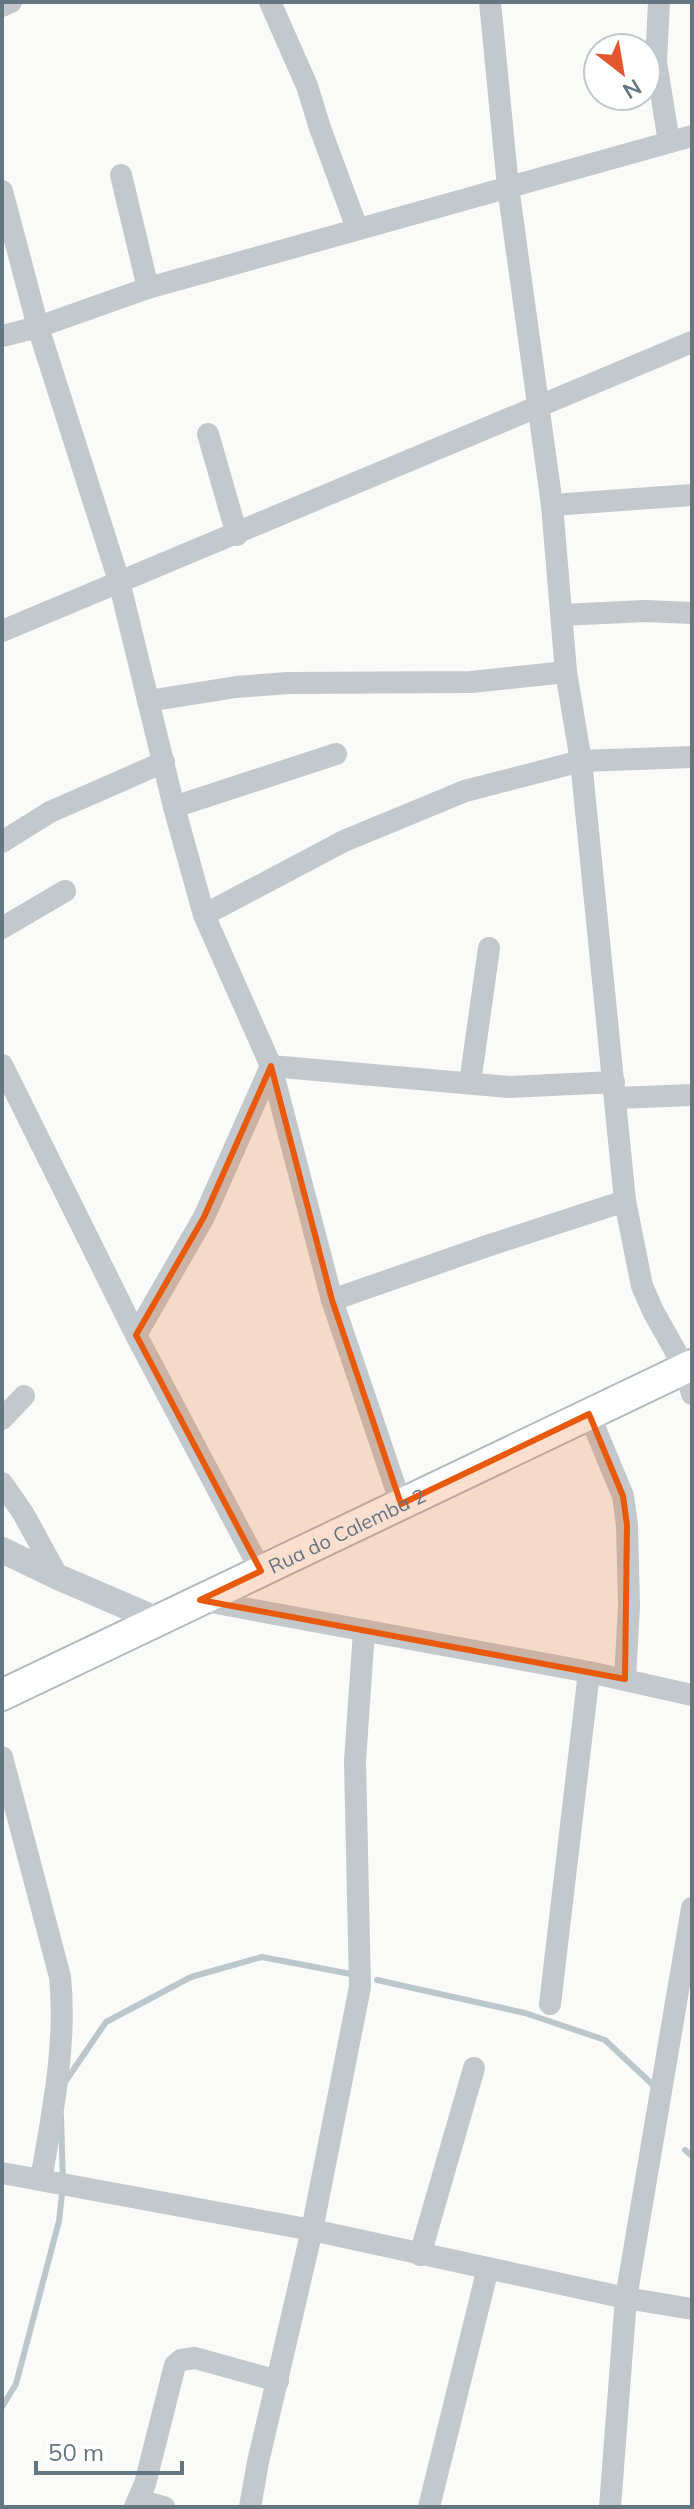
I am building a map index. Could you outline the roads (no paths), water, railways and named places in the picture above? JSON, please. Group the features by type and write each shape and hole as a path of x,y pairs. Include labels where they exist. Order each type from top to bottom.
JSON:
{"main road":[{"name":"Rua do Calemba 2","path":"2,1695 589,1414 690,1376"}],"street":[{"path":"2,6 11,2"},
{"path":"270,2 307,86 357,228"},
{"path":"490,2 508,187 552,505 566,672 581,761 625,1201 642,1286 690,1376"},
{"path":"659,2 656,62 669,142"},
{"path":"2,336 38,327 148,288 692,136"},
{"path":"121,175 148,288"},
{"path":"2,191 38,327 119,581 174,807 204,915 271,1066 332,1300 401,1504"},
{"path":"2,631 692,342"},
{"path":"208,434 237,535"},
{"path":"552,505 692,495"},
{"path":"562,615 645,611 692,613"},
{"path":"148,701 236,687 288,683 471,682 566,672"},
{"path":"174,807 336,754"},
{"path":"204,915 344,841 465,791 581,761 692,757"},
{"path":"2,842 50,812 164,762"},
{"path":"2,928 65,891"},
{"path":"470,1083 489,948"},
{"path":"2,1065 136,1335 261,1571"},
{"path":"271,1066 509,1087 692,1095"},
{"path":"136,1335 204,1217 271,1066"},
{"path":"332,1300 625,1201"},
{"path":"2,1419 24,1396"},
{"path":"589,1414 623,1496 627,1525 629,1606 625,1679"},
{"path":"2,1483 23,1513 58,1577"},
{"path":"2,1550 158,1620"},
{"path":"200,1600 589,1672 692,1695"},
{"path":"250,2507 312,2230 360,1987 355,1761 364,1631"},
{"path":"550,2004 589,1672"},
{"path":"2,1757 60,1977 63,2004 41,2180"},
{"path":"610,2507 626,2298 692,1908"},
{"path":"420,2255 474,2068"},
{"path":"2,2173 312,2230 626,2298 692,2309"},
{"path":"429,2507 488,2268"},
{"path":"164,2507 137,2504 145,2484 175,2365 181,2360 195,2358 278,2381"}],"waterway":[{"path":"65,2082 106,2022 191,1977 262,1957 351,1974"},
{"path":"377,1980 525,2013 605,2040 652,2084"},
{"path":"2,2407 16,2384 59,2221 63,2185 61,2115"},
{"path":"685,2150 692,2156"}]}
